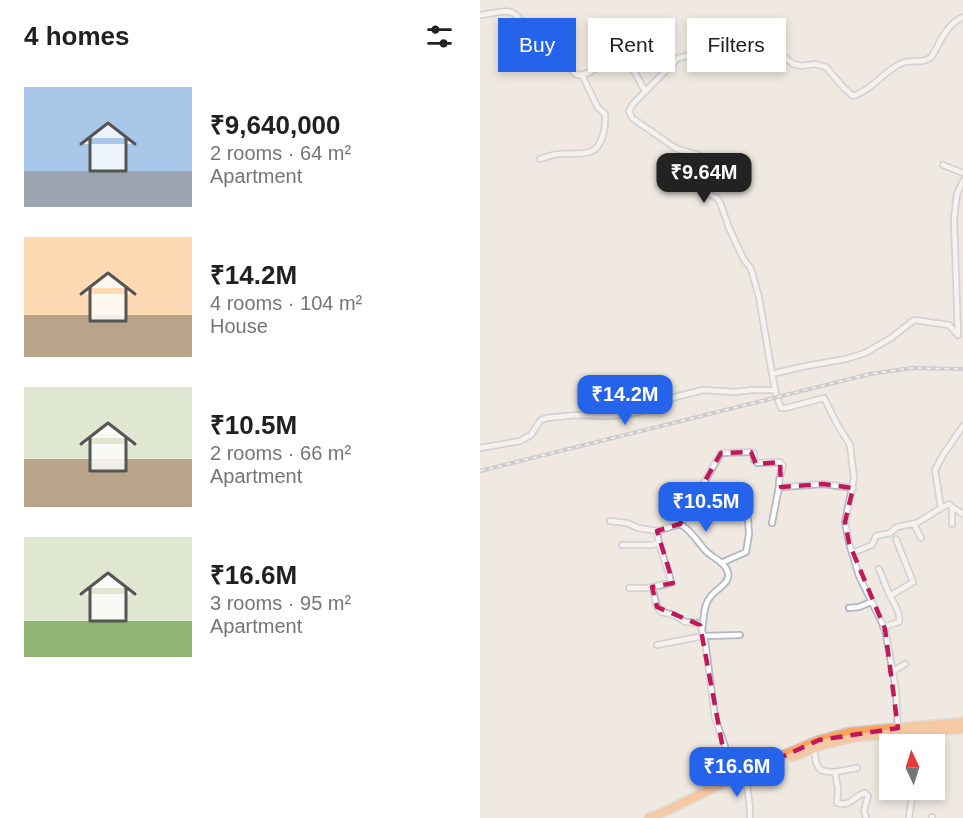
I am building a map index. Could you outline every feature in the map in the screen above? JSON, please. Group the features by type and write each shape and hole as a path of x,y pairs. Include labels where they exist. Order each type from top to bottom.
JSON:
{"highway":[{"path":"664,818 814,748 856,737 963,722"},
{"path":"649,818 819,740 850,732 963,729"}],"street":[{"path":"480,15 514,12 520,20 548,28 558,41 570,68 577,75 587,74 607,63 629,62 645,91"},
{"path":"897,734 896,690 884,627 859,576 845,522 854,478 850,445 824,398 783,408 778,403 759,297 751,269 743,258 729,228 720,202 709,194 715,184 713,170 708,162 699,155 677,149 632,118 629,113 630,108 645,91 678,58 750,42 769,44 793,64 802,66 815,64 826,67 853,96 862,93 898,64 908,60 921,62 931,57 945,32 963,17"},
{"path":"540,159 557,154 591,152 597,149 603,134 605,114 598,108 582,75"},
{"path":"944,165 963,173"},
{"path":"961,336 954,219 957,194 963,181"},
{"path":"772,374 865,353 891,338 914,320 949,325 961,336"},
{"path":"480,448 520,441 531,435 538,424 547,418 577,415 623,415 703,390 735,392 775,390"},
{"path":"941,507 935,470 943,454 963,426"},
{"path":"610,521 657,531 680,524 691,500 721,453 751,452 754,453 754,460 757,463 780,462 783,465 772,523"},
{"path":"779,487 823,484 853,488"},
{"path":"852,553 872,545 876,536 890,533 897,527 914,524 949,504 963,514"},
{"path":"952,507 952,524"},
{"path":"721,563 746,552 749,534 748,519"},
{"path":"680,524 687,528 729,573 707,602 703,634"},
{"path":"914,524 921,538"},
{"path":"628,588 671,583 658,543 657,531"},
{"path":"890,596 913,582 896,539"},
{"path":"621,545 658,543"},
{"path":"879,569 900,619 900,622 884,627"},
{"path":"652,587 657,607 661,612 674,615 685,622 700,625 716,718 725,746 729,781"},
{"path":"849,608 871,602"},
{"path":"657,645 703,634 740,635"},
{"path":"892,672 905,664"},
{"path":"814,748 817,765 823,771 835,772 857,768"},
{"path":"835,772 838,789 837,803 851,802 860,794 865,793 868,796 864,811 866,818"},
{"path":"746,778 750,818"},
{"path":"909,818 912,800"}],"highlighted area":[{"path":"751,452 756,464 780,462 781,487 823,484 853,488 845,522 849,543 885,629 898,728 819,740 729,781 700,625 657,607 652,587 673,583 657,531 680,524 721,453"}],"railway":[{"path":"480,471 870,374 912,368 963,369"}]}
